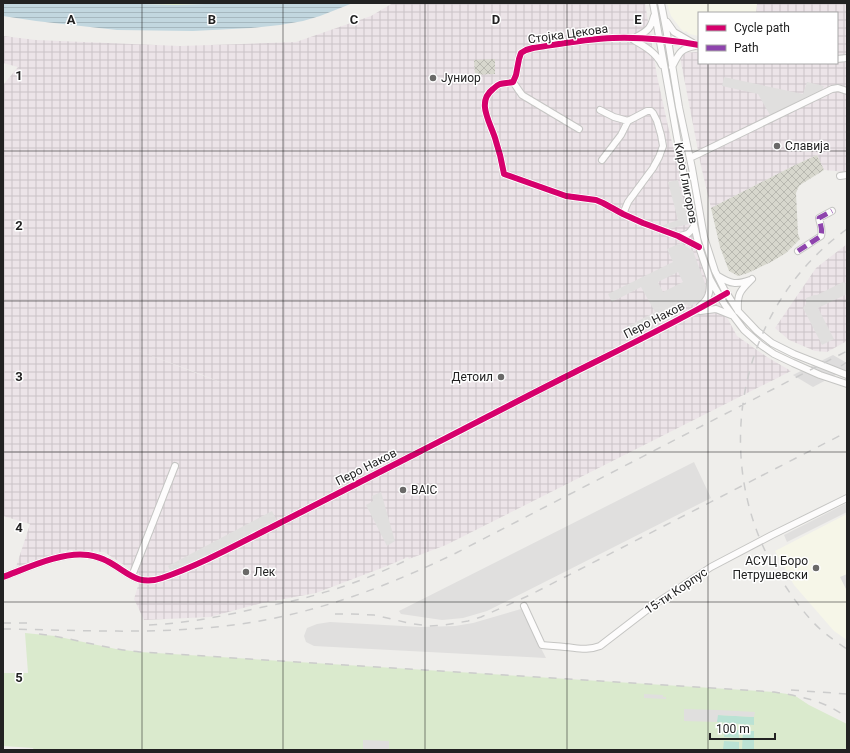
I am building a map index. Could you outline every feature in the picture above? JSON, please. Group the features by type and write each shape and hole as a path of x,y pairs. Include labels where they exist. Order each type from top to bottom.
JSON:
{"street":[{"name":"Киро Глигоров","path":"652,3 694,226 699,247 710,279 734,317 752,338 774,354 820,375 847,384"},
{"name":"Киро Глигоров","path":"661,3 704,237 718,276 738,311 757,331 772,343 794,354 847,376"},
{"path":"631,38 644,33 650,28 654,14"},
{"path":"663,14 668,25 674,32 679,36 698,45"},
{"name":"Стојка Цекова","path":"513,82 521,54 526,50 533,48 578,41 614,38 642,38 698,45"},
{"path":"631,38 658,57 666,74"},
{"path":"672,68 679,53 690,47 698,45"},
{"path":"579,129 522,95 513,82 499,84 489,92 485,99 487,120 495,136 501,156 504,174 566,196 596,200 642,223 678,236 699,247"},
{"path":"690,158 832,89 838,88 847,91"},
{"path":"600,110 614,117 628,121"},
{"path":"602,160 621,135 628,121 647,111 652,111 657,121 663,146 653,168 628,202 623,214"},
{"path":"840,176 847,175"},
{"path":"798,251 821,236 822,234 819,218 832,211"},
{"path":"678,236 690,233 694,226"},
{"path":"718,276 728,282 739,284 752,279 739,294 738,311"},
{"path":"693,312 705,302 710,292 710,279"},
{"name":"Перо Наков","path":"3,577 63,556 87,555 107,561 140,580 148,581 162,578 213,557 359,484 727,294"},
{"path":"693,312 716,309 727,312 734,317"},
{"path":"132,576 175,466"},
{"name":"15-ти Корпус","path":"524,606 542,645 592,649 600,646 652,606 711,567 847,498"}],"shaded area":[{"path":"393,3 645,3 657,76 668,126 691,227 708,282 737,336 767,357 791,371 446,545 409,559 408,557 316,593 262,603 210,617 144,620 134,599 141,576 104,552 69,550 16,567 30,524 3,516 3,85 18,67 3,63 3,36 36,40 180,46 296,42 371,16","holes":["123,345 200,374 235,388"]},
{"path":"667,3 757,3 756,12 698,12 698,36 689,34 686,31 684,32 671,16"},
{"path":"757,3 847,3 847,172 824,170 817,155 711,208 701,166 680,57 685,53 698,53 698,64 838,64 838,12 756,12"},
{"path":"495,59 495,74 475,75 474,60"},
{"path":"724,77 803,94 807,82 824,86 822,90 770,115 758,94 722,86"},
{"path":"817,155 824,170 800,185 796,193 798,234 800,239 786,253 748,273 738,276 729,271 720,247 711,208"},
{"path":"678,180 689,224 669,229 661,226 678,220 668,182"},
{"path":"681,243 693,251 706,286 703,300 688,307 687,304 671,312 673,315 650,326 640,334 628,340 623,329 655,312 641,287 612,302 608,294 673,262 667,249","holes":["678,272 683,282 663,292 658,282"]},
{"path":"847,244 847,341 827,352 815,351 789,340 775,328 816,268"},
{"path":"843,282 847,284 847,294 818,308 834,339 822,345 803,308 806,304 806,298 817,295"},
{"path":"694,462 711,498 487,611 463,618 442,620 401,614 399,611"},
{"path":"381,492 395,541 387,546 366,505 373,501 372,496"},
{"path":"847,503 847,512 787,542 784,535"},
{"path":"272,511 277,521 202,559 171,572 168,566"},
{"name":"АСУЦ Боро Петрушевски","path":"847,514 847,640 834,631 794,585 775,551"},
{"path":"847,574 847,591 840,577"},
{"path":"521,609 546,658 314,646 306,642 304,636 307,628 317,624 330,622 421,627 455,626 473,623"},
{"path":"644,694 663,695 666,699 644,698"},
{"path":"684,709 755,712 754,717 718,715 717,722 684,721"},
{"path":"363,740 389,741 389,750 363,750"}],"green space":[{"path":"106,3 235,3 175,5"},
{"path":"25,633 55,636 116,649 140,652 774,692 794,695 809,705 847,724 847,750 34,750 33,748 3,746 3,673 28,673"},
{"path":"717,715 754,717 754,725 717,722"},
{"path":"725,729 739,730 739,738 724,737"},
{"path":"743,731 754,731 754,750 742,750"},
{"path":"724,741 739,742 739,749 723,749"}],"water":[{"path":"3,3 175,5 235,3 353,3 303,21 251,28 193,31 117,30 36,21 3,16"}],"pier":[{"path":"833,355 847,363 847,369 813,387 793,375"}],"railway":[{"path":"847,229 808,263 778,304 757,348 744,396 741,445 746,494 761,542 786,587 802,609 820,629 847,649"},
{"path":"3,629 147,631 233,625 319,607 375,589 456,553 847,351"},
{"path":"841,366 847,362"},
{"path":"761,476 847,432"},
{"path":"335,614 374,615 429,626 445,625 481,617 530,595 765,474"},
{"path":"149,625 206,619 300,599 355,582 407,560"},
{"path":"3,623 31,623"},
{"path":"39,634 140,652 774,692 822,703 831,707 847,718"},
{"path":"791,690 847,694"}],"marked path":[{"path":"798,251 821,236 822,229 819,218 832,211"}],"cycle path":[{"path":"698,45 656,39 613,38 526,50 521,53 513,82 500,84 495,87 488,94 485,100 485,106 498,147 504,174 566,196 596,200 623,214 678,236 699,247"},
{"path":"3,577 45,561 78,554 90,555 103,559 133,577 146,581 162,578 176,573 245,541 651,334 727,293"}],"place":[{"name":"Јуниор","path":"433,78"},
{"name":"Славија","path":"777,146"},
{"name":"Детоил","path":"501,377"},
{"name":"BAIC","path":"403,490"},
{"name":"АСУЦ Боро Петрушевски","path":"816,568"},
{"name":"Лек","path":"246,572"}]}
